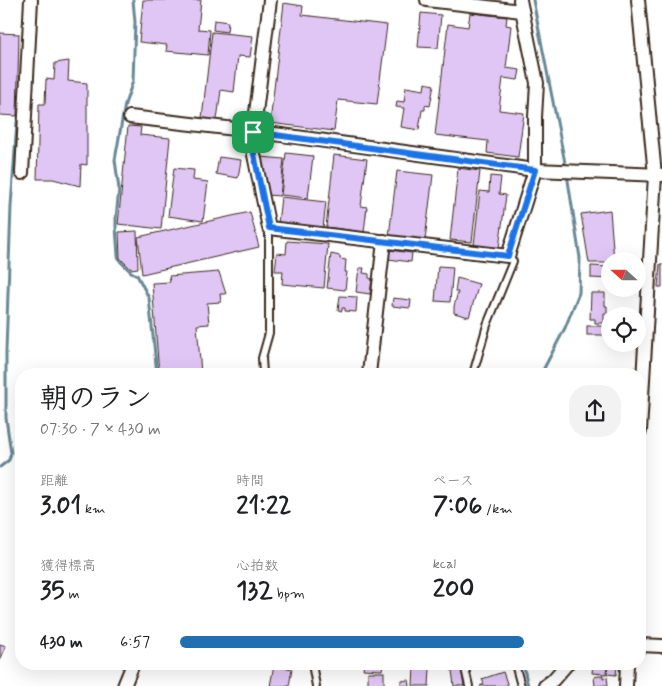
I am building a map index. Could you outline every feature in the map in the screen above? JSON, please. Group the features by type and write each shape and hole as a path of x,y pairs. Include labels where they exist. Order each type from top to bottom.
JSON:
{"street":[{"path":"22,173 31,0"},
{"path":"270,0 252,144 269,228 508,256 535,170 537,83 521,5 427,0"},
{"path":"638,0 659,175 645,368"},
{"path":"130,117 535,170 659,175"},
{"path":"370,368 384,241"},
{"path":"646,645 662,646"},
{"path":"124,686 131,670"},
{"path":"545,686 562,670"},
{"path":"626,686 627,670"}],"lane":[{"path":"263,368 262,358 269,333 269,228"},
{"path":"476,368 487,325 513,261 508,256"},
{"path":"313,670 316,686"},
{"path":"465,670 469,686"},
{"path":"517,670 521,686"}],"building":[{"path":"143,0 201,0 198,29 210,30 208,55 166,51 167,45 139,42"},
{"path":"284,3 303,6 302,15 387,25 377,104 338,100 334,131 270,123"},
{"path":"421,13 441,15 438,48 418,47"},
{"path":"470,13 507,17 506,25 511,26 506,68 520,70 518,80 503,78 499,110 524,113 518,157 487,153 488,141 435,135 448,24 468,27"},
{"path":"214,20 228,22 227,32 213,30"},
{"path":"212,32 253,36 250,57 238,56 234,92 221,90 217,120 202,118"},
{"path":"0,33 19,34 17,116 0,115"},
{"path":"69,61 68,81 87,83 87,165 81,164 80,186 53,179 37,179 39,104 45,104 46,79 54,80 55,63"},
{"path":"425,83 434,85 430,106 425,105 425,110 422,110 419,130 401,127 404,108 396,107 397,101 404,102 406,87 424,90"},
{"path":"128,126 141,127 140,135 170,138 161,229 118,224"},
{"path":"286,153 313,156 308,198 281,195"},
{"path":"334,155 367,159 361,206 367,207 364,232 326,227"},
{"path":"219,157 241,160 238,178 216,174"},
{"path":"261,157 284,159 280,196 268,195"},
{"path":"174,168 194,170 193,180 208,182 203,221 168,216"},
{"path":"458,168 480,171 472,242 450,240"},
{"path":"397,171 433,175 425,240 389,236"},
{"path":"490,176 501,177 499,194 506,195 499,248 474,245 480,191 489,192"},
{"path":"281,197 326,202 323,228 278,224"},
{"path":"610,210 613,252 601,252 601,263 589,263 581,214"},
{"path":"250,212 259,247 142,274 138,237"},
{"path":"137,231 138,268 131,269 120,258 119,232"},
{"path":"287,241 328,244 324,288 282,284 283,271 275,271 277,253 286,254"},
{"path":"389,250 412,253 411,262 388,259"},
{"path":"331,254 346,260 345,290 327,288"},
{"path":"660,264 662,264 662,287 658,287"},
{"path":"438,266 453,267 450,302 435,301"},
{"path":"591,266 601,267 601,279 591,278"},
{"path":"359,268 364,268 363,273 369,274 369,278 372,279 370,294 356,292"},
{"path":"219,272 226,294 220,294 221,302 207,303 209,324 197,325 201,368 159,368 152,283 170,282 169,276"},
{"path":"457,278 479,284 469,317 454,313 458,292 455,292"},
{"path":"591,293 601,293 601,298 605,298 605,306 607,307 601,307 601,323 595,323 595,319 590,319"},
{"path":"340,296 357,297 356,312 345,311 345,308 342,308 342,311 338,310"},
{"path":"393,298 411,300 410,308 392,306"},
{"path":"587,326 601,326 601,335 587,335"},
{"path":"0,644 6,646 0,661"},
{"path":"273,670 292,670 289,686 270,686"},
{"path":"414,670 430,670 429,686 413,686"},
{"path":"452,670 461,670 464,686 454,686"},
{"path":"592,670 606,670 606,674 592,673"},
{"path":"607,670 617,670 616,675 607,674"},
{"path":"368,672 384,672 384,686 368,686"},
{"path":"503,672 508,686 480,686 484,684 482,679"},
{"path":"603,675 603,678 607,677 608,685 595,686 594,677"},
{"path":"409,680 410,686 401,686 401,681"}],"waterway":[{"path":"133,0 135,22 133,81 125,104 115,160 119,189 116,227 120,261 137,275 149,298 156,368"},
{"path":"533,0 566,168"},
{"path":"0,467 9,460 11,453 6,418 6,351 11,206 17,122"},
{"path":"544,368 565,328 579,293 580,258 567,174"},
{"path":"524,670 528,686"}],"route":[{"path":"253,132 535,170 508,256 269,228 252,144 253,132"}]}
